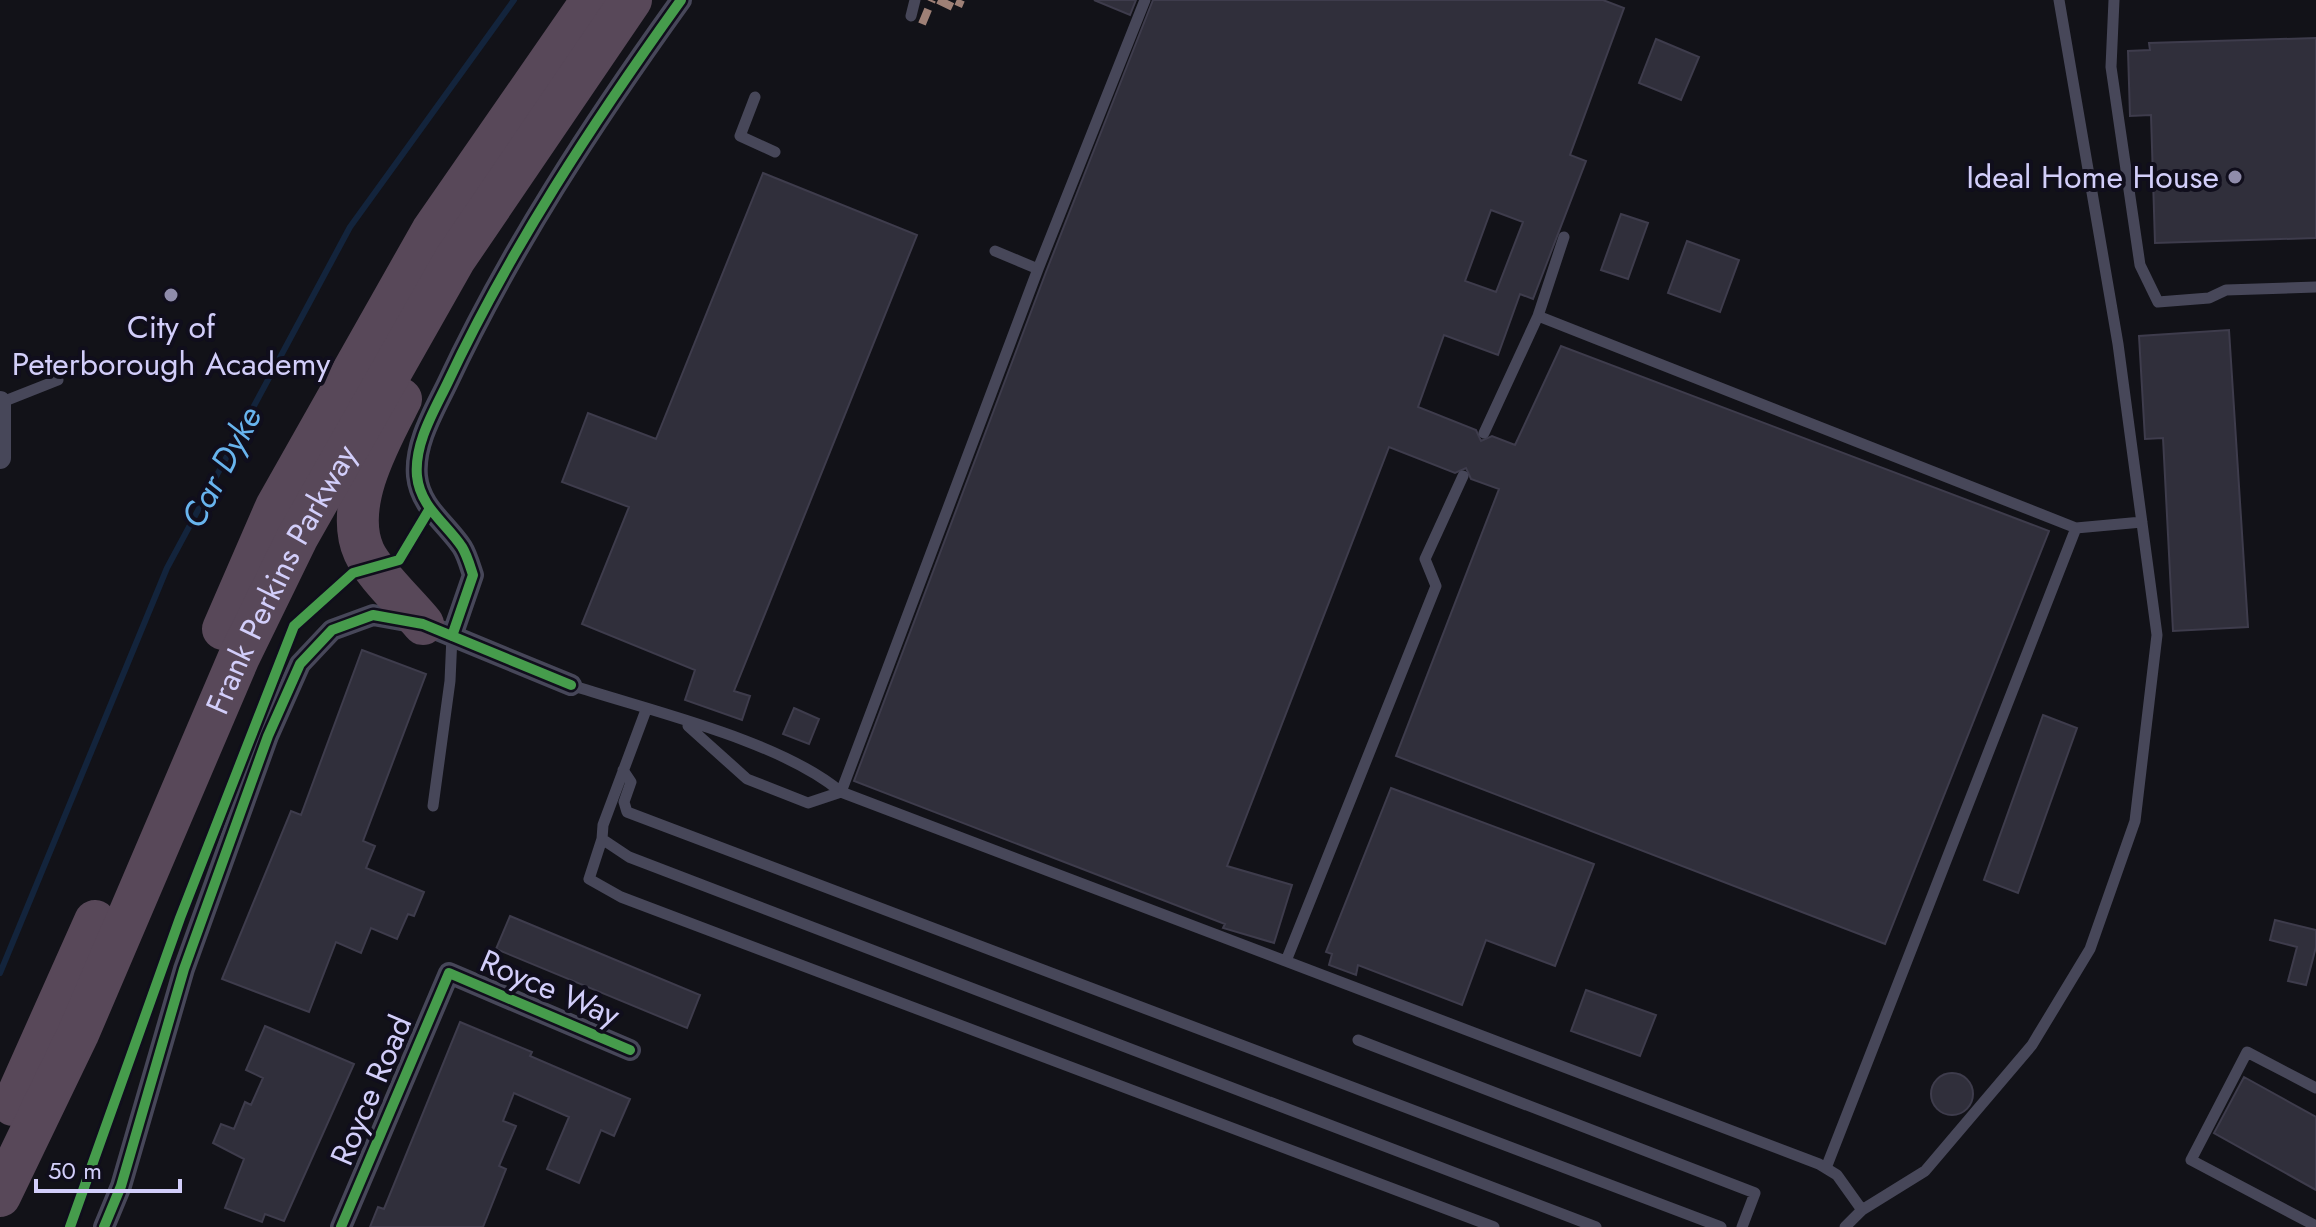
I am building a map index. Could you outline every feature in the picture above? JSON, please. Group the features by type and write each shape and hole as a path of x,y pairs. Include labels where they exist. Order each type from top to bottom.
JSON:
{"highway":[{"name":"Frank Perkins Parkway","path":"0,1131 276,507 432,231 592,0"},
{"name":"Frank Perkins Parkway","path":"0,1196 78,1034 239,657 297,538 455,259 631,0"},
{"path":"438,630 364,552 359,524 362,492 381,439 403,395 577,79"}],"street":[{"path":"438,630 473,575 462,547 429,510 417,476 423,434 472,330 566,171 681,0"},
{"path":"0,402 0,458"},
{"path":"104,1227 121,1186 184,969 268,736 300,664 332,630 373,615 438,630 571,685"},
{"name":"Royce Way","path":"449,973 630,1050"},
{"name":"Royce Road","path":"341,1227 449,973"}],"lane":[{"path":"911,16 915,0"},
{"path":"841,792 1038,269 1145,0"},
{"path":"1845,1227 1862,1210 1925,1171 2032,1045 2090,949 2135,821 2148,733 2157,635 2118,344 2059,0"},
{"path":"2114,0 2111,67 2140,265 2158,302 2209,298 2226,290 2316,287"},
{"path":"755,97 740,136 775,152"},
{"path":"1484,433 1538,316 1564,237"},
{"path":"995,251 1038,269"},
{"path":"1538,316 2076,528 2142,522"},
{"path":"0,402 58,380"},
{"path":"1286,961 1436,586 1425,559 1463,476"},
{"path":"1826,1168 2076,528"},
{"path":"433,806 450,681 438,630"},
{"path":"571,685 777,754 819,774 841,792 1826,1168 1837,1175 1862,1210"},
{"path":"646,710 623,770 589,879 621,897 1494,1227"},
{"path":"683,722 747,779 808,803 841,792"},
{"path":"623,770 631,782 624,802 627,812 1721,1227"},
{"path":"602,839 629,857 1596,1227"},
{"path":"1358,1040 1755,1193 1742,1227"},
{"path":"2316,1088 2247,1052 2191,1160 2316,1226"}],"building":[{"path":"1094,0 1136,0 1130,15"},
{"path":"1153,0 1603,0 1624,8 1570,155 1586,161 1533,299 1520,294 1498,355 1444,335 1418,407 1476,430 1481,441 1492,436 1515,445 1561,346 2049,531 1885,944 1396,756 1499,489 1471,479 1466,468 1455,473 1389,447 1227,866 1292,885 1274,943 1223,928 1225,924 854,781 1046,272","holes":["1491,210 1523,222 1496,292 1465,281"]},
{"name":"Ideal Home House","path":"2316,38 2316,238 2155,243 2151,115 2130,116 2128,51 2150,50 2149,43"},
{"path":"1656,39 1699,57 1681,100 1639,83"},
{"path":"763,173 917,235 734,691 750,696 742,720 685,700 695,670 582,624 629,507 562,482 588,413 656,439"},
{"path":"1621,214 1648,223 1628,279 1601,270"},
{"path":"1687,241 1739,260 1720,312 1668,293"},
{"path":"2229,330 2248,627 2173,631 2163,438 2145,439 2139,336"},
{"path":"362,650 426,674 363,841 375,846 366,868 424,892 414,916 408,914 397,939 371,928 361,953 336,942 309,1012 222,979 291,811 301,815"},
{"path":"794,708 819,719 809,744 783,734"},
{"path":"2043,715 2077,728 2018,893 1984,880"},
{"path":"1391,788 1594,864 1555,966 1486,940 1462,1005 1358,965 1356,975 1329,965 1332,954 1326,952"},
{"path":"510,916 700,995 687,1028 496,949"},
{"path":"2275,920 2316,930 2316,947 2306,985 2288,981 2297,947 2270,940"},
{"path":"1586,990 1656,1015 1640,1056 1571,1031"},
{"path":"460,1022 630,1099 614,1136 601,1130 579,1183 547,1169 569,1117 514,1093 503,1121 516,1126 499,1166 506,1169 483,1227 370,1227 378,1207 384,1209"},
{"path":"265,1026 354,1064 284,1221 265,1214 262,1222 225,1208 244,1159 213,1143 221,1124 234,1129 245,1102 251,1105 263,1078 246,1070"},
{"path":"1952,1073 1967,1079 1973,1094 1967,1109 1952,1115 1937,1109 1931,1094 1937,1079"},
{"path":"2244,1077 2316,1117 2316,1190 2214,1133"}],"waterway":[{"name":"Car Dyke","path":"0,973 167,568 350,227 514,0"}],"marked path":[{"path":"922,24 932,0"},
{"path":"938,0 957,9 961,0"}],"cycle path":[{"path":"452,636 473,575 462,547 428,506 419,487 417,464 426,428 472,334 526,235 585,139 681,0"},
{"path":"70,1227 180,918 294,626 353,573 399,560 429,510"},
{"path":"104,1227 121,1186 184,969 268,736 300,664 332,630 373,615 423,624 571,685"},
{"path":"341,1227 449,973 630,1050"}],"place":[{"name":"Ideal Home House","path":"2235,177"},
{"name":"City of Peterborough Academy","path":"171,295"}]}
